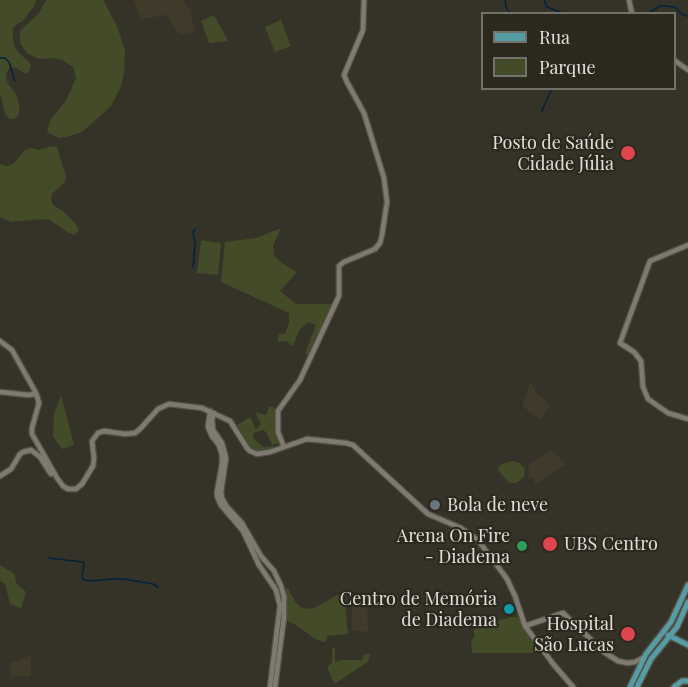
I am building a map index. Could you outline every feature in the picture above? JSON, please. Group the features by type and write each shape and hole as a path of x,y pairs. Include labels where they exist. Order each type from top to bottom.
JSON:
{"main road":[{"path":"284,447 278,432 279,408 287,402 300,380 339,296 339,266 377,248 381,240 386,212 386,193 382,174 366,117 346,82 344,74 364,27 364,0"},
{"path":"676,61 688,70"},
{"path":"688,245 650,261 620,343 636,354 642,363 643,387 648,399 668,413 688,419"},
{"path":"0,341 12,350 39,403 32,434 57,478 68,489 76,489 82,484 94,464 92,441 95,435 100,431 135,433 158,409 169,404 212,412 233,423 247,448 253,453 267,453 307,438 350,444 428,514 460,528 478,540 508,583 525,626 573,687"},
{"path":"0,392 34,394"},
{"path":"212,412 208,427 222,455 217,492 219,501 243,531 259,565 278,594 280,616 272,687"},
{"path":"212,412 213,430 222,443 226,458 222,498 242,523 261,556 274,571 284,597 284,617 272,687"},
{"path":"0,476 11,469 20,454 31,450 40,457 53,477 57,478"},
{"path":"460,528 487,553"},
{"path":"471,537 478,540"},
{"path":"630,687 643,658 674,618 688,585"},
{"path":"637,687 655,653 679,624 688,602"},
{"path":"525,626 563,613 598,646 618,661 627,663 643,658"},
{"path":"664,633 688,645"},
{"path":"674,687 682,681 688,681"}],"shaded area":[{"path":"134,0 183,0 190,9 195,33 179,34 167,15 141,19"},
{"path":"530,383 551,406 540,420 522,406"},
{"path":"550,451 566,462 535,484 534,479 529,477 528,466"},
{"path":"352,602 367,602 368,632 352,630"},
{"path":"31,655 31,676 11,676 10,663"}],"green space":[{"path":"0,0 36,0 23,21 13,28 13,40 17,51 31,64 26,74 10,67 7,72 8,84 16,94 19,105 19,114 15,119 9,119 5,113 0,94"},
{"path":"46,0 103,0 117,26 125,50 121,86 110,107 82,132 59,138 47,132 50,120 66,100 76,78 73,67 62,60 38,59 27,53 20,43 20,31 38,14"},
{"path":"214,15 228,41 209,43 201,21"},
{"path":"281,20 291,46 275,52 265,27"},
{"path":"51,146 57,147 66,176 65,182 52,194 51,200 53,205 76,224 79,230 75,235 50,220 11,222 0,217 0,164 7,166 13,164 25,150 31,148 39,150"},
{"path":"281,228 273,246 274,256 297,272 280,291 296,304 332,304 308,355 305,353 316,325 308,322 299,331 293,346 286,341 278,342 279,334 285,334 289,323 289,313 221,282 225,242 256,238"},
{"path":"201,240 221,243 218,275 197,273"},
{"path":"61,395 74,445 62,449 53,436 54,414"},
{"path":"269,406 275,408 276,436 281,443 272,445 263,430 253,433 254,439 263,447 280,446 257,452 249,446 237,425 250,417 256,429 261,424 255,412 266,415"},
{"path":"512,461 520,463 525,469 524,477 516,483 507,481 498,468"},
{"path":"0,565 15,574 16,583 26,592 21,608 10,604 5,584 0,581"},
{"path":"288,588 300,607 309,609 339,594 343,596 349,634 327,636 326,642 320,641 285,620 285,590"},
{"path":"518,617 539,648 536,653 472,653 471,640 474,638 474,630 477,627 483,622"},
{"path":"332,648 335,649 335,662 362,660 364,654 370,654 368,662 334,684 327,667 332,663"}],"waterway":[{"path":"505,0 509,12"},
{"path":"544,0 547,7 560,12"},
{"path":"650,12 660,6 667,6 675,7 683,15 688,16"},
{"path":"0,58 5,58 9,62 15,81"},
{"path":"542,111 551,90"},
{"path":"193,268 195,243 193,232 195,229"},
{"path":"49,558 83,562 82,577 84,580 124,579 158,587"},
{"path":"633,687 635,683"}],"place":[{"name":"Posto de Saúde Cidade Júlia","path":"628,153"},
{"name":"Bola de neve","path":"435,505"},
{"name":"UBS Centro","path":"550,544"},
{"name":"Arena On Fire - Diadema","path":"522,546"},
{"name":"Centro de Memória de Diadema","path":"509,609"},
{"name":"Hospital São Lucas","path":"628,634"}]}
